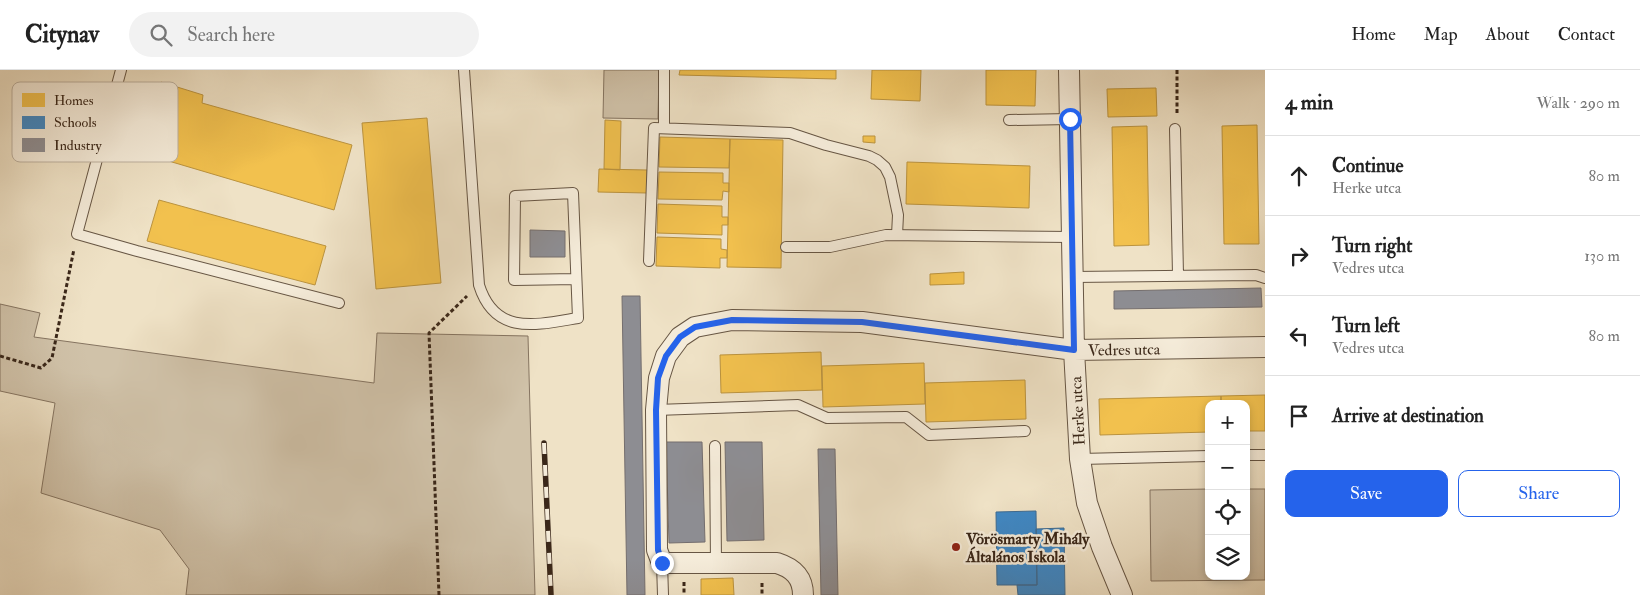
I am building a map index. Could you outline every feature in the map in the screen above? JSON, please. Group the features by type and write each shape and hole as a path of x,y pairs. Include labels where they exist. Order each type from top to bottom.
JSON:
{"street":[{"name":"Herke utca","path":"1069,70 1074,350 1080,459 1087,503 1102,547 1122,595"},
{"name":"Vedres utca","path":"662,563 658,550 656,410 658,378 666,356 680,337 695,327 732,320 862,322 1074,350 1265,347"},
{"path":"662,563 777,563 787,566 795,572 800,579 803,595"}],"lane":[{"path":"464,70 479,285 482,296 503,318 517,324 531,325 578,318 573,194 515,196 514,280 576,279"},
{"path":"664,70 664,128"},
{"path":"1010,120 1070,119"},
{"path":"649,261 654,128 790,133 877,160 888,172 895,195 898,215 897,235"},
{"path":"1175,129 1178,275"},
{"path":"96,162 77,234 339,303"},
{"path":"786,247 830,247 897,235 1072,236"},
{"path":"1073,277 1178,275 1256,276 1265,278"},
{"path":"656,410 798,405 827,418 906,417 929,435 1026,431"},
{"path":"715,446 716,564"},
{"path":"1250,455 1265,455"},
{"path":"1080,459 1205,456"},
{"path":"662,563 663,595"}],"path":[{"path":"1175,129 1178,116 1177,70"},
{"path":"0,356 41,368 52,358 77,234"},
{"path":"438,595 429,333 479,285"}],"shaded area":[{"path":"604,70 659,70 658,119 603,118"},
{"path":"0,304 40,313 34,337 374,383 377,333 528,336 535,595 186,595 189,569 160,530 41,493 55,403 0,391"},
{"path":"1205,489 1205,580 1250,580 1250,489 1265,489 1265,580 1151,581 1150,490"}],"building: Homes":[{"path":"680,70 836,70 836,79 679,75"},
{"path":"872,70 921,70 920,101 871,99"},
{"path":"986,70 1036,70 1035,106 986,105"},
{"path":"178,87 203,95 202,103 352,145 334,210 172,162 178,162"},
{"path":"1156,88 1157,116 1108,117 1107,89"},
{"path":"427,118 441,283 376,289 362,123"},
{"path":"605,120 621,121 620,170 604,169"},
{"path":"1257,125 1259,244 1224,244 1222,126"},
{"path":"1147,126 1149,245 1114,246 1112,127"},
{"path":"863,136 875,136 875,143 863,142"},
{"path":"660,137 730,139 729,168 659,167"},
{"path":"730,139 783,140 781,268 727,267"},
{"path":"907,162 1030,166 1029,208 906,204"},
{"path":"599,169 647,170 647,193 598,192"},
{"path":"659,172 723,173 723,183 729,183 729,192 723,191 722,200 658,199"},
{"path":"159,200 326,246 315,285 147,241"},
{"path":"658,204 722,206 722,217 728,217 728,225 722,225 722,235 657,233"},
{"path":"657,237 721,239 721,249 727,250 727,258 720,258 720,268 656,266"},
{"path":"964,272 964,284 930,285 930,274"},
{"path":"821,352 822,390 721,393 720,355"},
{"path":"924,363 925,404 823,407 822,366"},
{"path":"1025,380 1026,419 926,422 925,383"},
{"path":"1265,395 1265,431 1250,431 1250,400 1221,400 1221,396"},
{"path":"1221,396 1221,400 1205,400 1205,432 1100,435 1099,399"},
{"path":"733,578 734,595 701,595 701,579"}],"building: Schools":[{"path":"1036,511 1037,585 997,585 996,512"},
{"path":"1064,528 1065,595 1018,595 1017,585 1037,585 1036,529"}],"building: Industry":[{"path":"530,230 565,231 565,257 530,257"},
{"path":"1261,288 1262,307 1114,309 1114,291"},
{"path":"622,296 640,296 645,595 627,595"},
{"path":"666,442 702,442 705,542 669,543"},
{"path":"725,442 762,442 764,540 727,541"},
{"path":"818,449 835,449 838,595 821,595"}],"railway":[{"path":"544,443 551,595"}],"place":[{"name":"Vörösmarty Mihály Általános Iskola","path":"956,547"}],"route":[{"path":"662,563 658,550 656,410 658,378 666,356 680,337 695,327 732,320 862,322 1074,350 1070,119"}]}
